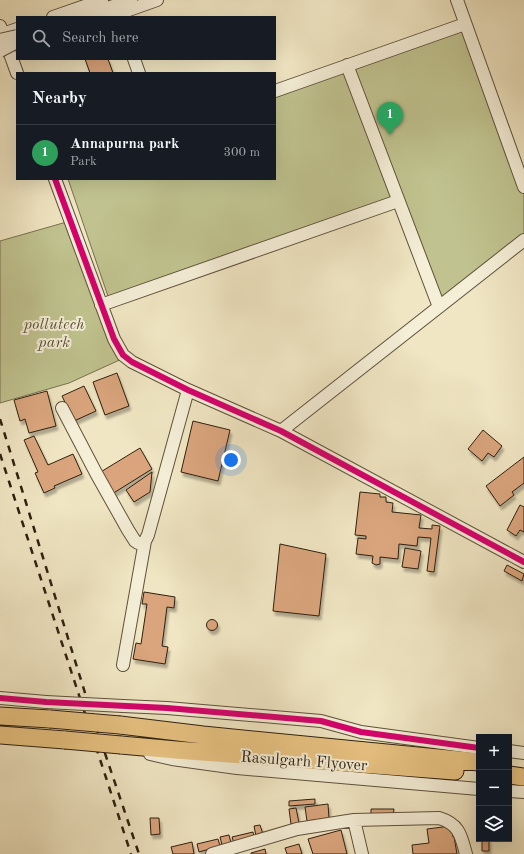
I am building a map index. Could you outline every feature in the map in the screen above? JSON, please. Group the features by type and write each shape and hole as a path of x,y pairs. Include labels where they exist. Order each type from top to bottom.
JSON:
{"highway":[{"name":"Rasulgarh Flyover","path":"0,716 120,725 164,731 476,762"},
{"name":"Rasulgarh Flyover","path":"0,735 476,773"},
{"path":"512,764 524,765"},
{"path":"512,775 524,777"}],"street":[{"path":"55,16 102,0"},
{"path":"84,16 131,0"},
{"path":"115,16 158,0"},
{"path":"457,0 524,187"},
{"path":"276,90 465,24"},
{"path":"1,33 16,29"},
{"path":"1,33 16,36"},
{"path":"1,33 17,72"},
{"path":"9,52 16,43"},
{"path":"134,60 139,72"},
{"path":"347,65 439,307"},
{"path":"55,180 114,339 123,355 132,362 188,390 281,432 524,562"},
{"path":"101,305 398,201"},
{"path":"281,432 524,240"},
{"path":"123,665 145,542 188,390"},
{"path":"62,408 100,480 135,541 138,544 145,542"},
{"path":"0,698 46,702 167,708 321,721 361,732 476,748"},
{"path":"124,745 148,754 172,759 237,768 476,789"},
{"path":"512,751 524,753"},
{"path":"512,791 524,792"},
{"path":"212,854 298,829 354,820 439,818 448,821 457,828 462,838 466,854"},
{"path":"354,820 362,854"}],"green space":[{"path":"465,24 524,187 524,240 439,307 398,201 110,302 68,180 276,180 276,91"},
{"name":"pollutech park","path":"70,221 124,358 69,383 0,403 0,241"}],"building":[{"path":"85,60 108,60 113,72 90,72"},
{"path":"117,373 129,406 105,415 93,382"},
{"path":"84,386 96,411 74,421 62,396"},
{"path":"47,391 56,426 29,433 25,419 20,421 14,400"},
{"path":"193,421 230,430 218,481 181,472"},
{"path":"483,430 502,446 494,457 488,453 482,461 468,449"},
{"path":"34,436 48,465 73,454 82,474 54,486 55,488 44,493 35,473 38,472 24,440"},
{"path":"140,448 152,469 112,494 99,473"},
{"path":"524,457 524,483 512,492 514,495 500,506 486,486"},
{"path":"152,472 150,492 134,502 126,490"},
{"path":"360,492 380,494 380,497 386,497 386,502 393,503 392,512 421,515 419,528 432,529 432,525 440,526 434,572 427,571 431,538 418,537 417,546 399,544 398,559 380,557 380,564 376,565 372,563 373,556 356,554 358,538 366,539 366,536 355,535"},
{"path":"520,505 524,507 524,532 520,530 516,536 507,530"},
{"path":"280,544 326,554 319,616 273,611"},
{"path":"405,548 421,551 418,569 402,567"},
{"path":"507,565 524,574 522,581 504,571"},
{"path":"144,592 175,597 174,608 167,607 162,646 168,647 165,664 133,659 136,643 141,644 147,604 142,604"},
{"path":"212,619 216,621 218,625 216,629 212,631 208,629 206,625 208,621"},
{"path":"315,799 315,804 289,806 289,801"},
{"path":"328,804 329,818 307,821 305,807"},
{"path":"296,808 299,823 291,824 289,809"},
{"path":"371,809 394,809 393,816 371,816"},
{"path":"150,818 159,818 160,834 151,835"},
{"path":"260,825 263,834 256,836 254,826"},
{"path":"451,826 457,854 413,854 412,845 429,843 427,829"},
{"path":"341,830 347,854 313,854 308,839"},
{"path":"253,832 254,837 234,843 232,837"},
{"path":"229,835 231,843 222,845 220,837"},
{"path":"218,839 220,846 199,852 197,844"},
{"path":"192,842 194,854 173,854 171,847"},
{"path":"482,842 489,842 489,851 482,851"},
{"path":"299,844 302,854 287,854 285,848"},
{"path":"265,849 266,854 251,854 251,853"}],"railway":[{"path":"0,419 90,709 139,854"},
{"path":"0,454 131,854"}],"cycle path":[{"path":"55,180 114,339 123,355 132,362 188,390 281,431 524,562"},
{"path":"0,698 46,702 167,708 321,721 361,732 476,748"}],"place":[{"name":"Annapurna park","path":"390,135"}]}
